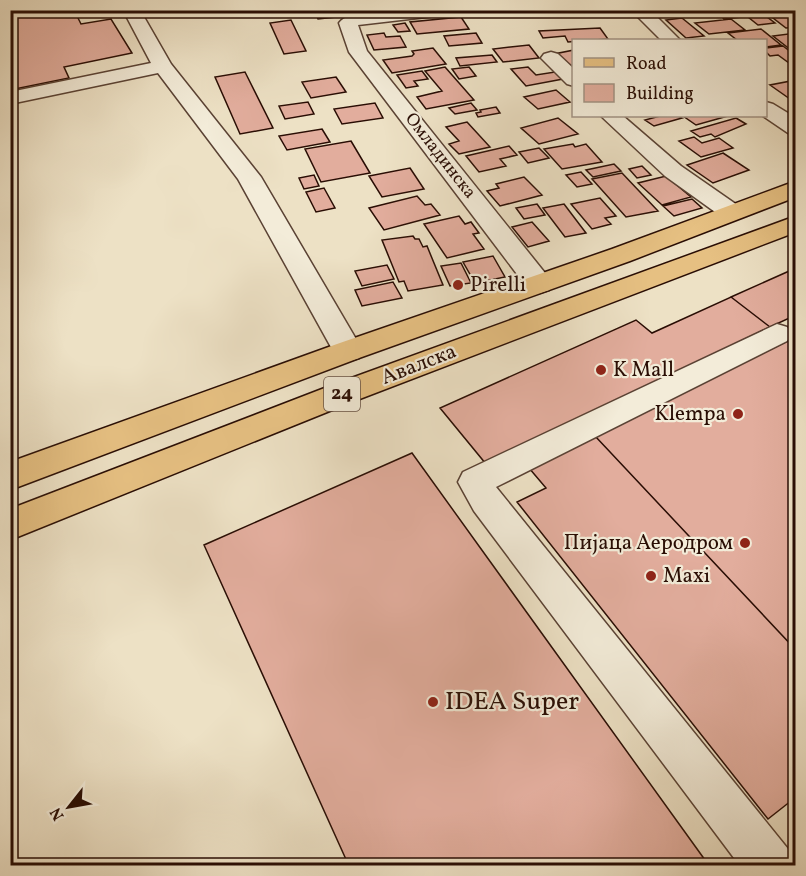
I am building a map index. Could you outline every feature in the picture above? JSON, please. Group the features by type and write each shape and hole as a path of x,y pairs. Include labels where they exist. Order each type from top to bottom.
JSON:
{"main road":[{"name":"Авалска","path":"10,476 348,351 539,284 795,188"},
{"name":"Авалска","path":"10,525 346,392 795,223"}],"street":[{"path":"131,10 163,66 249,177 348,351"},
{"name":"Омладинска","path":"444,10 356,20 348,23 358,52 539,284"},
{"path":"640,12 665,10"},
{"path":"640,12 670,39"},
{"path":"551,58 572,79"},
{"path":"10,98 163,66"},
{"path":"767,109 795,128"},
{"path":"612,117 673,171 731,212"},
{"path":"771,866 486,501 475,482 777,334"}],"building":[{"path":"47,10 74,10 81,24 111,19 132,53 64,67 69,78 10,90 10,17"},
{"path":"314,10 342,10 345,16 318,19"},
{"path":"504,10 549,10 551,12 510,17"},
{"path":"735,10 743,17 724,19 716,11"},
{"path":"781,10 796,22 796,27 786,28 764,11"},
{"path":"759,11 775,23 758,25 743,13"},
{"path":"461,17 469,29 417,34 410,22"},
{"path":"682,18 704,36 686,38 666,20"},
{"path":"731,19 745,30 709,34 695,23"},
{"path":"291,20 306,51 284,54 270,23"},
{"path":"405,23 410,31 398,32 393,25"},
{"path":"600,28 608,39 572,39 572,42 568,42 565,36 543,38 539,31"},
{"path":"761,29 781,45 767,47 767,39 736,39 728,33"},
{"path":"384,33 386,37 400,36 406,47 374,50 367,35"},
{"path":"476,33 482,43 449,46 444,36"},
{"path":"796,33 796,54 773,36"},
{"path":"529,45 539,58 503,62 493,49"},
{"path":"783,46 796,56 796,62 789,63 778,55 770,56 767,48"},
{"path":"433,48 446,64 392,73 383,60 412,56 414,54 412,51"},
{"path":"572,50 572,65 569,66 554,54"},
{"path":"492,55 497,62 460,66 456,58"},
{"path":"445,67 474,100 426,109 417,97 442,91 425,71"},
{"path":"469,67 476,76 459,79 452,69"},
{"path":"528,67 536,75 555,72 563,79 526,86 511,69"},
{"path":"422,71 428,79 414,81 418,86 406,88 397,75"},
{"path":"245,72 273,128 240,134 215,77"},
{"path":"336,77 346,92 311,98 302,82"},
{"path":"796,80 796,98 790,99 770,85"},
{"path":"556,90 570,102 538,109 524,97"},
{"path":"308,102 314,114 285,119 279,106"},
{"path":"375,103 383,118 342,124 334,109"},
{"path":"471,103 477,110 455,114 449,108"},
{"path":"496,107 500,113 478,117 476,113 481,112 480,110"},
{"path":"656,117 682,118 654,126 645,120"},
{"path":"684,117 724,117 696,125"},
{"path":"558,118 578,134 539,144 521,128"},
{"path":"736,118 746,124 715,137 711,134 700,137 691,131"},
{"path":"467,122 490,147 459,154 449,144 459,141 446,127"},
{"path":"322,129 330,142 287,150 279,136"},
{"path":"694,137 702,143 719,138 733,148 701,157 679,141"},
{"path":"351,141 370,173 321,182 305,149"},
{"path":"573,144 575,147 586,144 602,162 562,169 544,149"},
{"path":"509,146 517,155 500,159 506,166 479,172 466,156"},
{"path":"539,148 549,158 528,163 519,152"},
{"path":"723,153 749,170 713,183 687,165"},
{"path":"614,164 621,171 593,177 586,170"},
{"path":"642,166 651,175 637,178 629,169"},
{"path":"410,168 424,189 382,197 369,176"},
{"path":"581,172 592,184 577,187 566,175"},
{"path":"622,173 658,211 626,217 592,179"},
{"path":"314,175 319,186 304,189 299,178"},
{"path":"666,176 691,197 662,205 638,183"},
{"path":"524,177 542,195 500,206 487,191 499,188 496,184"},
{"path":"324,188 335,208 316,212 306,192"},
{"path":"417,196 425,205 431,204 440,215 384,230 369,208"},
{"path":"600,198 616,216 605,218 611,224 592,229 571,204"},
{"path":"692,199 702,208 674,216 663,206"},
{"path":"537,204 545,215 524,219 516,208"},
{"path":"564,204 586,233 565,237 543,208"},
{"path":"459,216 465,224 471,222 479,233 473,234 484,249 447,258 424,224"},
{"path":"532,222 549,241 528,247 512,227"},
{"path":"413,236 419,239 423,247 427,246 443,285 408,291 404,281 399,282 382,240"},
{"path":"493,256 505,277 475,283 463,262"},
{"path":"461,263 471,283 450,286 441,266"},
{"path":"387,265 394,279 362,286 355,271"},
{"path":"796,268 796,315 770,327 731,297"},
{"path":"393,282 402,298 362,306 355,290"},
{"name":"K Mall","path":"731,297 770,327 486,464 440,408 636,320 652,333"},
{"name":"Пијаца Аеродром","path":"796,337 796,650 595,436"},
{"name":"Maxi","path":"595,436 796,650 796,797 768,819 517,502 546,488 529,468"},
{"name":"IDEA Super","path":"412,453 705,860 698,866 349,866 204,545"}],"place":[{"name":"Pirelli","path":"458,285"},
{"name":"K Mall","path":"601,370"},
{"name":"Klempa","path":"738,414"},
{"name":"Пијаца Аеродром","path":"745,543"},
{"name":"Maxi","path":"651,576"},
{"name":"IDEA Super","path":"433,702"}]}
